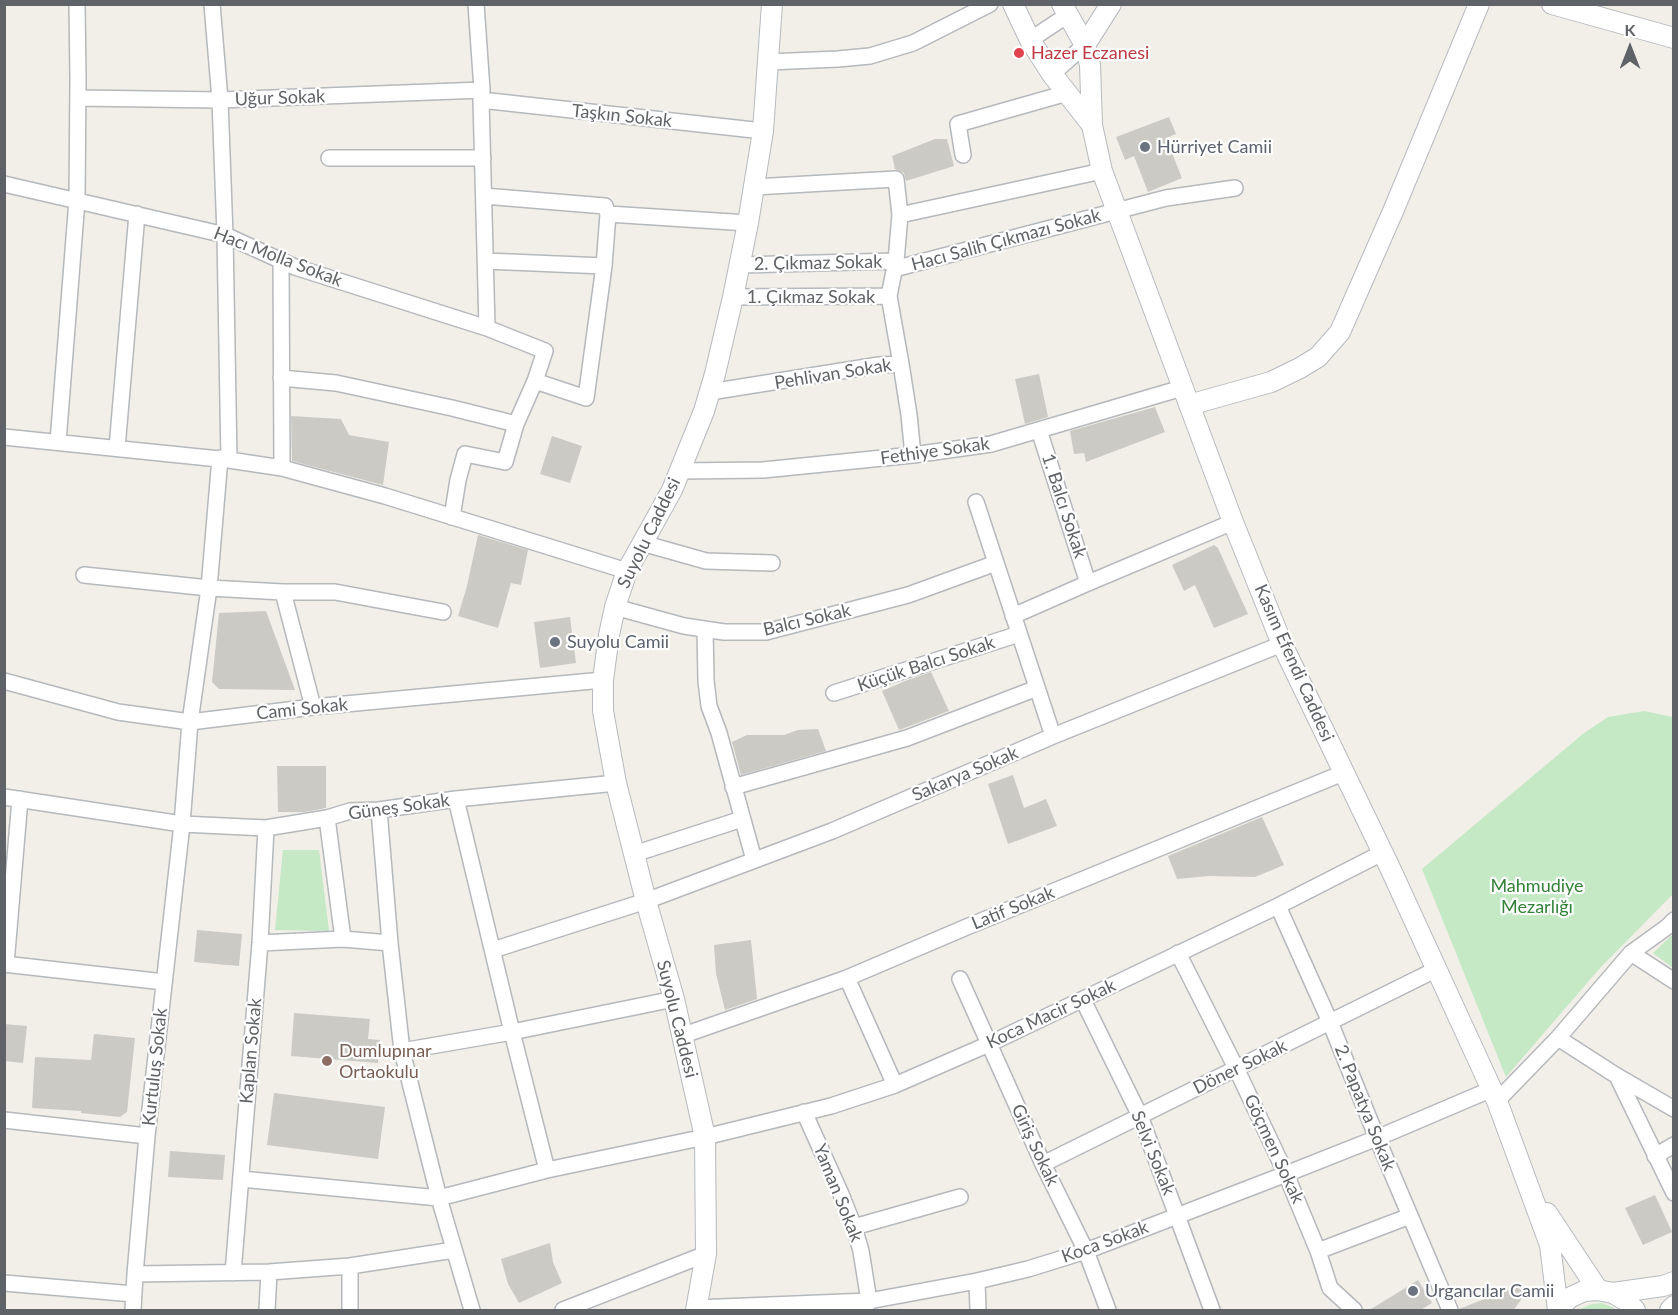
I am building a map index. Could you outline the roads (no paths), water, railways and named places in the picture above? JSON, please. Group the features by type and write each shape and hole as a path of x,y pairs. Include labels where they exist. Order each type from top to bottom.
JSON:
{"street":[{"path":"58,442 77,200 76,4"},
{"name":"Kurtuluş Sokak","path":"134,1311 147,1136 182,825 190,722 224,459 225,235 220,100 212,4"},
{"path":"476,4 481,95 487,328"},
{"name":"Suyolu Caddesi","path":"696,1309 706,1254 705,1137 674,999 616,783 603,711 603,680 615,607 627,571 672,490 710,392 740,265 763,131 772,4"},
{"path":"768,62 870,56 913,43 990,4"},
{"name":"Kasım Efendi Caddesi","path":"1013,4 1030,40 1052,74 1092,125"},
{"path":"1052,74 1085,45 1111,4"},
{"path":"1185,396 1271,382 1318,357 1340,332 1479,4"},
{"path":"1552,4 1674,38"},
{"path":"1030,40 1070,8"},
{"name":"Kasım Efendi Caddesi","path":"1070,8 1085,45 1089,65 1092,125 1102,171 1185,396 1282,644 1495,1095 1550,1245 1558,1310"},
{"path":"963,155 958,124 1067,93"},
{"name":"Uğur Sokak","path":"78,98 220,100 481,95"},
{"name":"Taşkın Sokak","path":"481,95 763,131"},
{"path":"329,158 483,158"},
{"path":"900,215 1102,171"},
{"path":"754,187 896,179 900,215 889,296 901,364"},
{"name":"Hacı Molla Sokak","path":"4,184 225,235 295,267 487,328 545,351 534,381"},
{"name":"Hacı Salih Çıkmazı Sokak","path":"895,265 1166,198 1235,188"},
{"path":"452,517 465,454 505,462 516,424 534,381 586,398 604,266 608,214 605,206 484,196"},
{"path":"117,448 137,214"},
{"path":"608,214 748,223"},
{"path":"281,260 282,468"},
{"path":"486,261 604,266"},
{"name":"2. Çıkmaz Sokak","path":"740,265 895,265"},
{"name":"1. Çıkmaz Sokak","path":"733,297 889,296"},
{"name":"Pehlivan Sokak","path":"710,392 879,365 901,364 913,455"},
{"path":"282,378 336,383 516,424"},
{"name":"Fethiye Sokak","path":"680,471 763,470 913,455 991,444 1039,430 1185,396"},
{"name":"1. Balcı Sokak","path":"1039,430 1088,583"},
{"path":"6,440 58,442 224,459 282,468 385,496 627,571"},
{"path":"976,502 1053,736"},
{"path":"1013,616 1233,522"},
{"path":"642,543 706,561 772,563"},
{"name":"Balcı Sokak","path":"615,607 684,626 724,632 766,632 908,596 996,563"},
{"path":"84,575 209,588 335,592 443,612"},
{"path":"283,592 313,707"},
{"path":"705,629 708,706 719,734 754,860"},
{"name":"Küçük Balcı Sokak","path":"834,693 1019,634"},
{"name":"Sakarya Sokak","path":"493,950 646,901 832,831 1053,736 1282,644"},
{"name":"Cami Sokak","path":"4,681 118,712 190,722 313,707 603,680"},
{"path":"733,787 907,738 1037,688"},
{"name":"Latif Sokak","path":"681,1036 847,978 1343,773"},
{"name":"Güneş Sokak","path":"4,797 182,825 266,828 327,818 350,811 379,810 456,799 616,783"},
{"path":"21,799 5,964 164,982"},
{"path":"456,799 547,1170"},
{"path":"379,810 402,1051 439,1198 472,1311"},
{"path":"327,818 343,939"},
{"path":"634,854 742,819"},
{"name":"Kaplan Sokak","path":"233,1273 260,943 266,828"},
{"name":"Koca Macir Sokak","path":"439,1198 547,1170 705,1137 831,1106 895,1085 1083,1000 1382,853"},
{"name":"2. Papatya Sokak","path":"1278,906 1330,1022 1450,1311"},
{"path":"1495,1095 1557,1038 1631,953 1674,921"},
{"path":"260,943 343,939 390,943"},
{"name":"Göçmen Sokak","path":"1178,953 1286,1174 1318,1251 1330,1288 1354,1311"},
{"path":"1631,953 1674,981"},
{"name":"Döner Sokak","path":"1043,1164 1437,969"},
{"path":"847,978 895,1085"},
{"name":"Giriş Sokak","path":"960,979 1043,1164 1086,1251 1108,1311"},
{"path":"402,1051 512,1032 674,999"},
{"name":"Selvi Sokak","path":"1083,1000 1140,1116 1212,1311"},
{"path":"1557,1038 1617,1077 1674,1109"},
{"path":"1617,1077 1674,1193"},
{"name":"Koca Sokak","path":"696,1309 867,1306 1028,1269 1086,1251 1377,1138 1495,1095"},
{"name":"Yaman Sokak","path":"804,1112 854,1227 861,1251 867,1306"},
{"path":"4,1120 147,1136"},
{"path":"1655,1156 1674,1145"},
{"path":"241,1179 439,1198"},
{"name":"Kasım Efendi Caddesi","path":"1530,1188 1605,1291 1626,1300 1635,1311"},
{"path":"854,1227 960,1197"},
{"path":"1318,1251 1410,1216"},
{"path":"135,1274 269,1272 350,1266 454,1250"},
{"path":"563,1311 706,1254"},
{"path":"350,1266 350,1311"},
{"path":"267,1311 269,1272"},
{"path":"977,1281 978,1311"},
{"path":"1558,1310 1569,1298 1584,1291 1663,1286 1674,1282"},
{"path":"4,1283 134,1294"},
{"path":"1670,1311 1674,1306"}],"place":[{"name":"Hazer Eczanesi","path":"1019,53"},
{"name":"Hürriyet Camii","path":"1145,147"},
{"name":"Suyolu Camii","path":"555,642"},
{"name":"Dumlupınar Ortaokulu","path":"327,1061"},
{"name":"Urgancılar Camii","path":"1413,1291"}],"park label":[{"name":"Mahmudiye Mezarlığı","path":"1537,896"}]}
